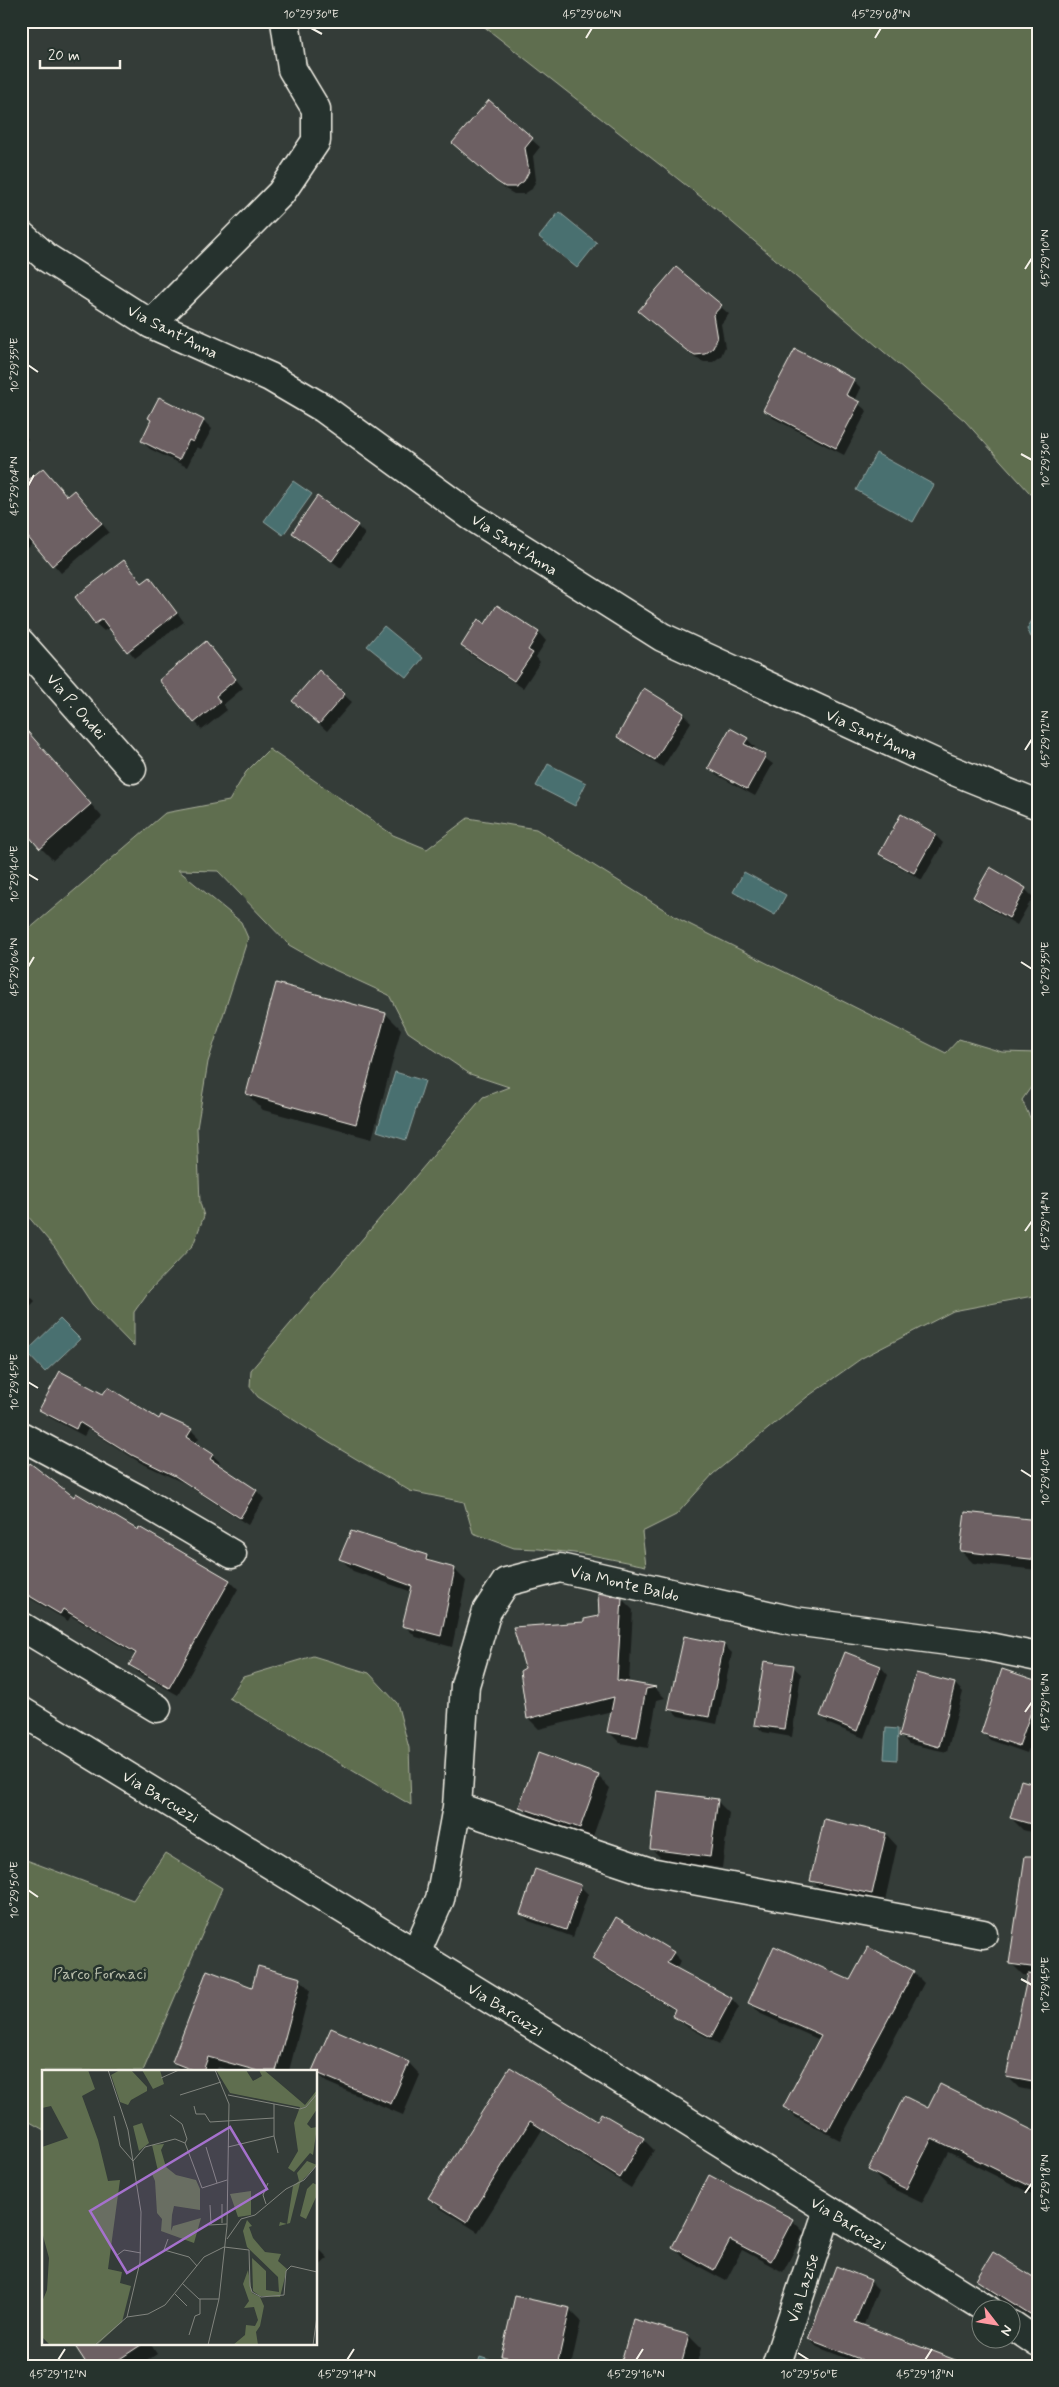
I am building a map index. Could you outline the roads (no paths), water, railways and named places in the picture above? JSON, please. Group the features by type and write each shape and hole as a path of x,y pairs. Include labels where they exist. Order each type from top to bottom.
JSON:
{"street":[{"path":"151,324 281,192 316,141 316,109 292,69 285,21"},
{"name":"Via Sant'Anna","path":"21,235 46,258 151,324 270,377 323,408 471,516 662,637 944,767 1038,805"},
{"name":"Via P. Ondei","path":"21,644 132,769"},
{"path":"21,1436 142,1501 232,1554"},
{"name":"Via Monte Baldo","path":"416,1953 440,1899 457,1807 465,1686 487,1611 506,1582 560,1568 794,1621 979,1645 1038,1656"},
{"path":"21,1626 157,1708"},
{"name":"Via Barcuzzi","path":"21,1711 416,1953 972,2300"},
{"path":"457,1807 650,1872 983,1934"},
{"name":"Via Lazise","path":"776,2366 828,2210"},
{"path":"1022,2332 1038,2343"}],"water":[{"path":"559,212 597,243 577,268 539,237"},
{"path":"876,453 934,485 913,522 856,490"},
{"path":"293,481 312,494 283,535 264,521"},
{"path":"1038,610 1038,638 1031,637 1027,629"},
{"path":"384,626 423,658 407,678 367,646"},
{"path":"548,764 586,783 575,806 536,786"},
{"path":"744,872 786,895 775,915 733,892"},
{"path":"395,1072 425,1081 406,1140 377,1131"},
{"path":"60,1319 80,1339 45,1372 26,1352"},
{"path":"886,1728 898,1729 897,1760 884,1759"},
{"path":"480,2357 508,2366 477,2366"}],"park label":[{"name":"Parco Fornaci","path":"100,1973"}]}
